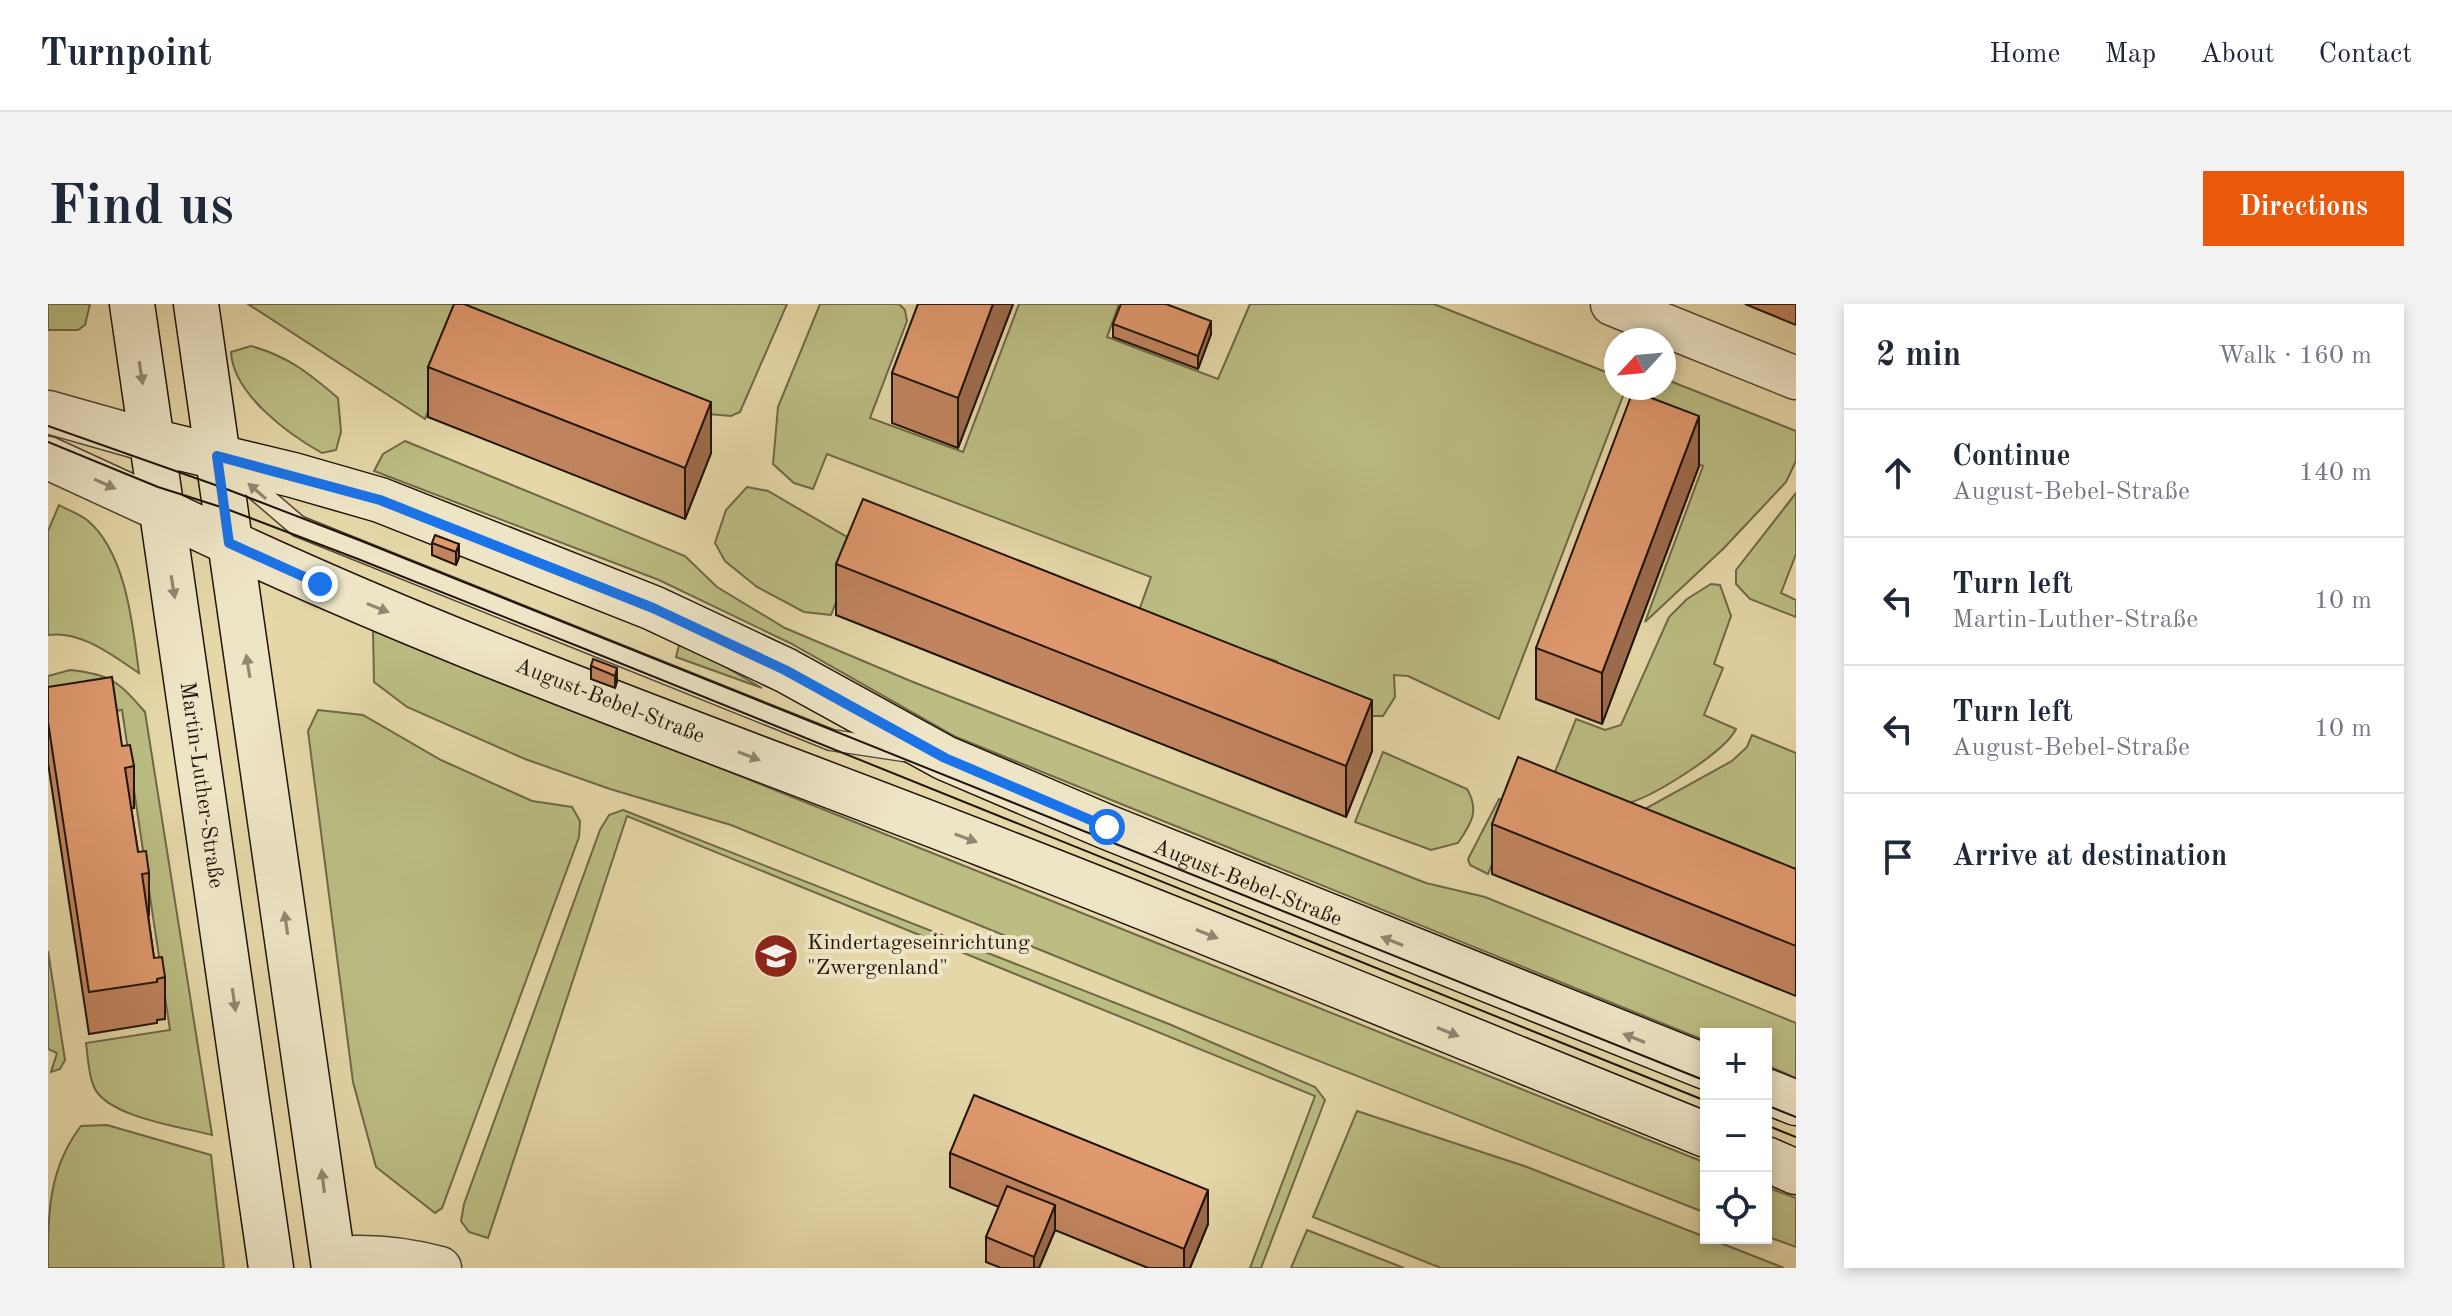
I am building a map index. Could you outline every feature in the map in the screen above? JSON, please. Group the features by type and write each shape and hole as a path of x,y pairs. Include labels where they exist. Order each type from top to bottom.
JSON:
{"street":[{"name":"Martin-Luther-Straße","path":"132,304 271,1266"},
{"path":"196,304 334,1263"},
{"path":"1625,306 1796,378"},
{"path":"48,412 151,441"},
{"name":"August-Bebel-Straße","path":"151,441 380,500 653,608 785,670 945,758 1107,827 1700,1065"},
{"path":"48,458 161,510"},
{"name":"August-Bebel-Straße","path":"161,510 344,594 641,715 984,844 1700,1133"},
{"path":"1772,1093 1796,1103"},
{"path":"1772,1162 1796,1172"},
{"path":"271,1266 334,1263 358,1256 440,1268"}],"lane":[{"path":"217,456 298,526 831,740 945,758"}],"green space":[{"path":"48,304 90,304 85,325 78,330 48,330"},
{"path":"248,304 787,304 740,412 731,416 697,413 462,326 425,419"},
{"path":"820,304 899,304 905,310 907,321 870,418 963,452 1019,304 1119,304 1107,337 1218,379 1250,304 1434,304 1604,371 1604,400 1621,400 1499,719 1408,676 1394,675 1395,697 1383,716 1371,716 1288,683 1277,661 1136,619 1151,577 827,454 813,489 794,483 773,464 778,407"},
{"path":"251,346 298,367 338,398 341,432 336,450 322,453 308,445 279,424 252,397 234,368 231,352"},
{"path":"1676,383 1796,431 1796,461 1786,482 1724,548 1645,622 1703,466 1632,438 1648,400 1676,400"},
{"path":"405,441 685,556 717,587 785,628 913,682 1426,883 1485,897 1796,1023 1796,1078 1772,1068 1772,1028 1700,1028 1700,1039 956,737 790,643 659,580 374,471 383,454"},
{"path":"747,487 768,491 859,544 831,615 804,612 757,587 725,561 715,543 726,510"},
{"path":"1796,493 1796,554 1781,593 1796,600 1796,617 1750,599 1736,584 1736,570"},
{"path":"59,505 87,520 111,551 125,591 139,673 84,640 60,634 48,635 48,531"},
{"path":"1711,584 1720,585 1731,616 1714,664 1723,668 1704,715 1736,729 1729,739 1688,772 1629,803 1561,790 1555,772 1576,719 1605,730 1621,725 1669,617 1687,599"},
{"path":"373,629 1700,1161 1700,1211 1179,1006 731,825 610,789 525,759 407,707 374,682"},
{"path":"679,645 708,657 762,688 676,657"},
{"path":"70,670 113,681 145,712 212,1135 129,1113 102,1097 92,1082 86,1043 170,1030 122,710 48,721 48,676"},
{"path":"318,710 363,715 441,760 532,801 572,807 580,821 579,837 442,1208 435,1213 376,1167 353,1082 308,731"},
{"path":"1752,735 1796,753 1796,886 1634,815 1732,761 1747,747"},
{"path":"1383,752 1467,789 1473,804 1472,817 1458,843 1431,850 1355,822"},
{"path":"1499,799 1516,804 1488,874 1470,865 1468,859"},
{"path":"623,810 1169,1024 1315,1087 1325,1100 1261,1268 1250,1268 1315,1096 627,816 488,1238 469,1232 461,1221 464,1204 600,830 609,815"},
{"path":"48,951 65,1060 60,1069 51,1072 57,1053 48,1049"},
{"path":"1357,1111 1527,1167 1700,1235 1700,1244 1723,1244 1784,1268 1441,1268 1313,1217"},
{"path":"107,1125 211,1155 224,1268 48,1268 52,1193 62,1159 81,1126"},
{"path":"1772,1189 1796,1198 1796,1247 1772,1238"},
{"path":"1307,1230 1404,1268 1291,1268"}],"building":[{"path":"454,304 464,304 711,402 685,468 428,367"},
{"path":"918,304 993,304 958,398 892,373"},
{"path":"1121,304 1166,304 1211,321 1198,356 1113,324"},
{"path":"1630,400 1657,400 1699,416 1602,673 1536,648"},
{"path":"863,499 1372,700 1346,766 836,564"},
{"path":"435,535 459,544 456,552 432,543"},
{"path":"593,659 617,668 615,676 591,666"},
{"path":"112,677 122,746 130,745 134,766 125,768 138,852 146,851 149,873 142,874 154,958 162,957 165,977 157,979 157,982 89,992 48,722 48,687"},
{"path":"1518,757 1796,869 1796,946 1492,824"},
{"path":"974,1095 1208,1190 1184,1249 950,1153"},
{"path":"1007,1186 1055,1205 1034,1257 986,1237"}],"tram line":[{"path":"48,426 359,540 1700,1079"},
{"path":"48,442 158,487 224,508 585,649 1704,1100"},
{"path":"1772,1107 1796,1117"},
{"path":"1772,1127 1796,1137"}],"place":[{"name":"Kindertageseinrichtung \"Zwergenland\"","path":"776,956"}],"route":[{"path":"320,584 229,543 217,456 380,500 653,608 785,670 945,758 1107,827"}]}
